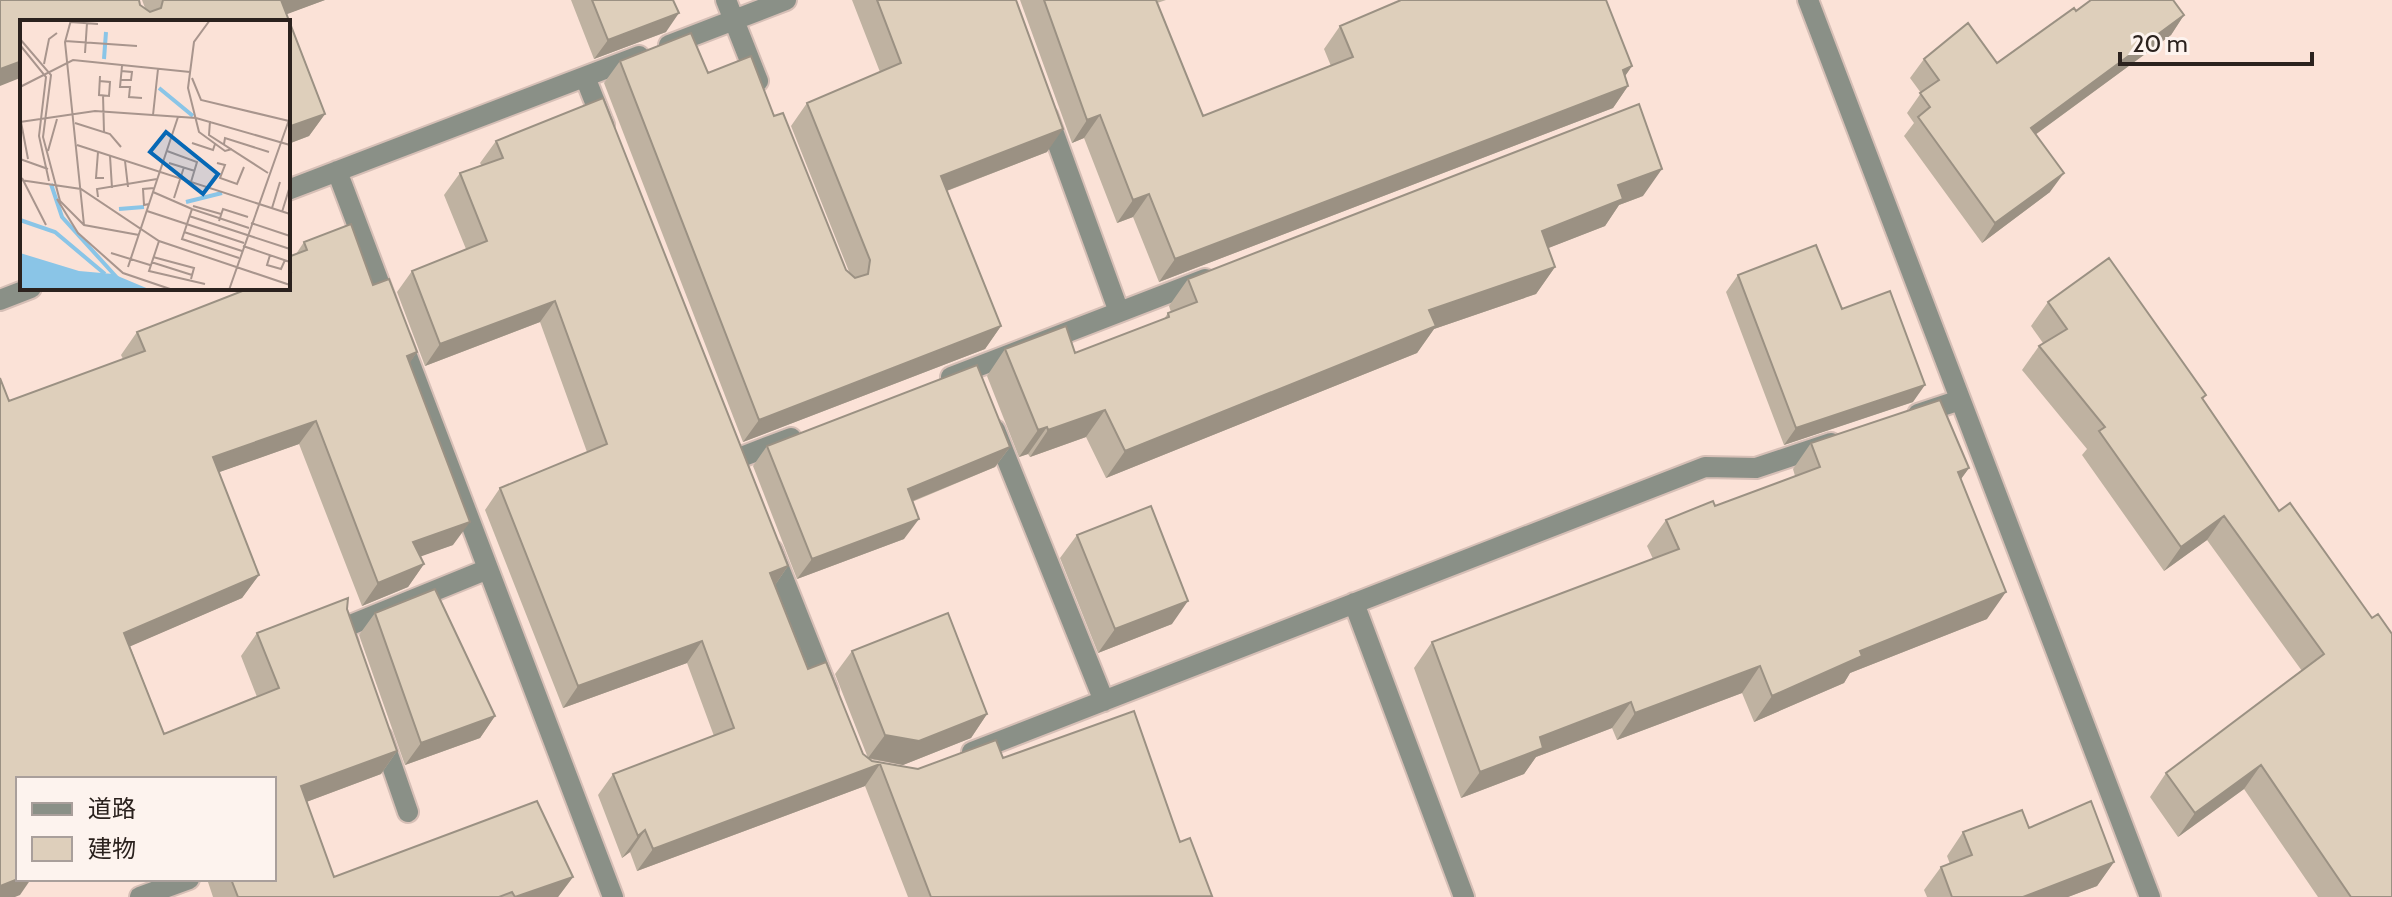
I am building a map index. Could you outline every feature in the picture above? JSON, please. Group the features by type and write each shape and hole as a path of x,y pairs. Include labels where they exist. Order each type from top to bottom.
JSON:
{"street":[{"path":"726,0 768,105"},
{"path":"290,189 786,0"},
{"path":"1808,0 2150,897"},
{"path":"585,77 614,150"},
{"path":"1043,104 1119,312"},
{"path":"337,171 613,897"},
{"path":"926,386 973,377 1119,312 1220,273"},
{"path":"0,300 26,290"},
{"path":"1902,419 1960,400"},
{"path":"988,413 1104,701"},
{"path":"736,459 809,431"},
{"path":"947,762 1705,467 1756,468 1858,434"},
{"path":"765,533 835,710"},
{"path":"353,657 343,628 488,569"},
{"path":"1354,603 1464,897"},
{"path":"373,713 408,812"},
{"path":"140,897 184,881"}],"building":[{"path":"0,0 139,0 140,5 150,12 161,8 163,0 281,0 289,20 20,20 20,62 0,69"},
{"path":"592,0 673,0 679,13 608,40"},
{"path":"877,0 1016,0 1063,129 941,176 1001,326 759,420 620,61 691,33 708,73 751,56 774,116 783,113 846,270 855,278 868,274 870,260 807,103 901,63"},
{"path":"1044,0 1156,0 1203,116 1353,57 1340,26 1401,0 1606,0 1632,66 1623,70 1628,86 1175,259 1149,194 1133,200 1100,115 1087,120"},
{"path":"2091,0 2173,0 2184,15 2031,128 2064,173 1995,223 1918,117 1930,107 1920,93 1939,80 1924,59 1968,23 1997,63 2074,8 2076,11"},
{"path":"290,23 325,114 290,126"},
{"path":"603,98 788,566 770,573 808,669 826,662 863,754 872,761 918,769 996,740 1003,758 1134,711 1180,842 1190,838 1212,896 931,897 880,764 653,849 645,830 638,836 613,774 734,728 702,641 578,686 500,488 607,444 555,301 440,344 412,271 487,241 460,173 503,158 496,141"},
{"path":"1639,104 1662,169 1618,185 1623,199 1542,231 1555,267 1429,310 1436,326 1125,451 1105,410 1048,430 1047,427 1038,430 1005,349 1066,326 1075,353 1169,317 1168,313 1197,302 1188,279"},
{"path":"351,224 373,285 389,279 417,352 407,356 470,522 413,542 424,564 378,583 316,421 213,457 259,575 124,633 164,734 279,688 257,633 348,598 347,609 397,751 301,786 334,877 537,801 573,877 515,897 512,892 499,897 238,897 232,881 276,881 276,777 16,777 16,880 0,886 0,378 9,401 145,351 137,332 245,290 290,290 290,256 307,250 304,242"},
{"path":"1816,245 1842,309 1890,291 1925,385 1796,428 1738,275"},
{"path":"2109,258 2206,395 2202,398 2279,511 2290,503 2372,618 2378,614 2392,634 2392,897 2351,897 2261,765 2195,813 2166,773 2324,654 2224,516 2181,547 2099,431 2105,427 2039,346 2067,329 2048,302"},
{"path":"977,365 1010,447 908,489 919,519 812,559 767,446"},
{"path":"1940,400 1969,468 1958,472 2006,592 1860,651 1862,656 1772,696 1760,666 1635,713 1631,702 1540,737 1543,748 1480,772 1432,642 1679,549 1666,520 1713,501 1715,506 1820,467 1811,443"},
{"path":"1151,506 1188,601 1115,629 1077,535"},
{"path":"435,589 495,716 421,743 375,613"},
{"path":"948,613 987,714 919,741 885,735 852,651"},
{"path":"2091,801 2114,862 2023,897 1952,897 1941,867 1972,855 1963,832 2022,810 2029,828"}]}
